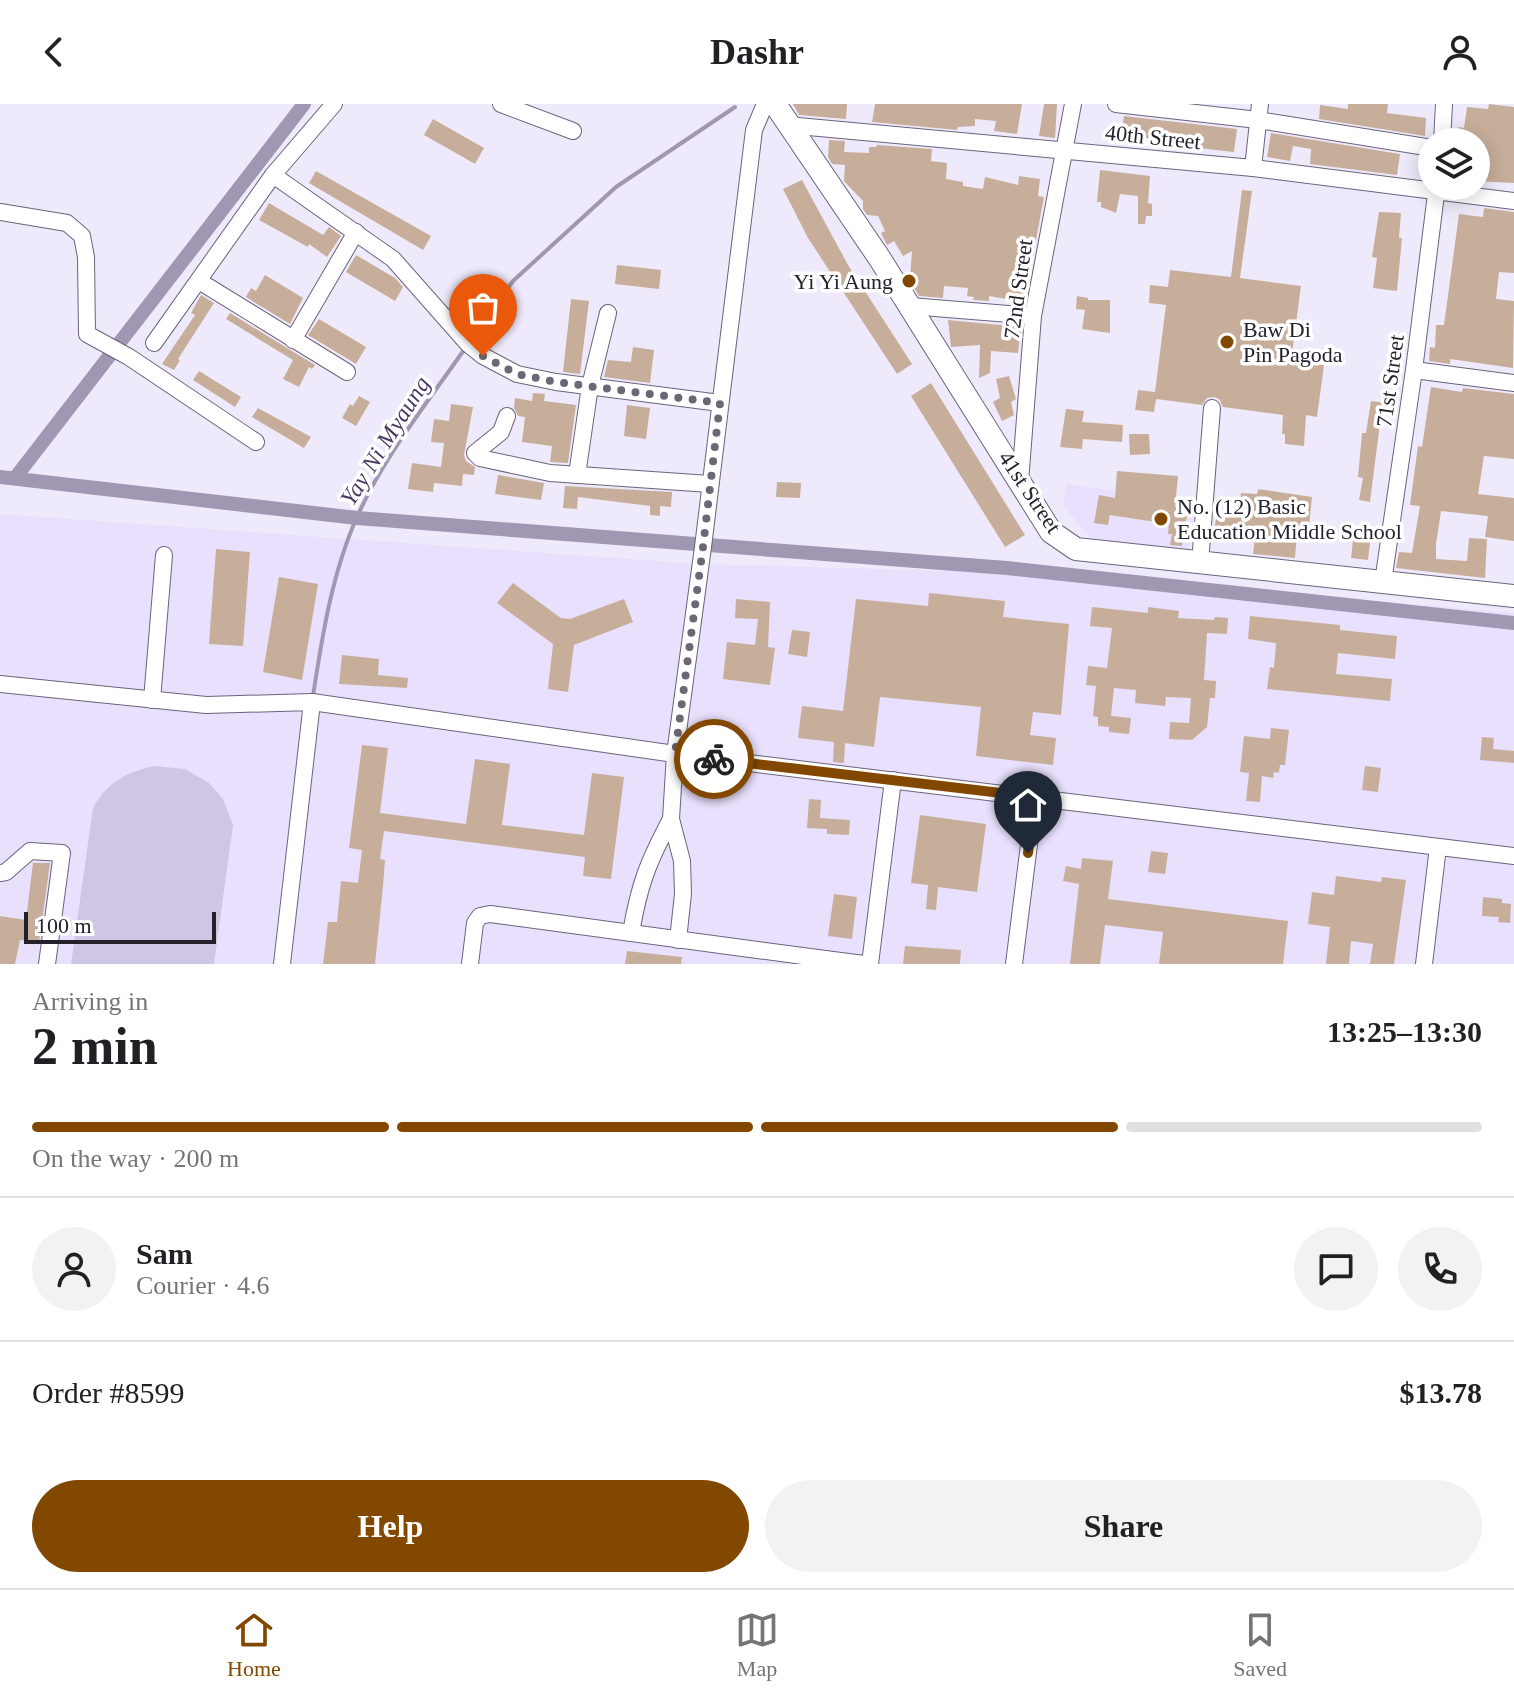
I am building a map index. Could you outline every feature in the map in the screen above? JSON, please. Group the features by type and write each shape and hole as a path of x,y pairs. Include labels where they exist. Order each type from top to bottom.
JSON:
{"main road":[{"name":"41st Street","path":"776,109 829,182 910,306 1051,532 1076,549 1514,596"}],"street":[{"path":"154,343 273,175 334,104"},
{"path":"501,104 573,131"},
{"name":"72nd Street","path":"1020,482 1033,316 1073,104"},
{"path":"1116,104 1259,112 1418,145"},
{"path":"1443,128 1444,104"},
{"path":"678,940 683,894 682,861 671,819 675,754 754,130 776,109"},
{"name":"40th Street","path":"776,109 1063,150 1418,186"},
{"path":"1253,168 1259,112"},
{"path":"273,175 393,259 468,344 483,356 517,374 720,403"},
{"name":"40th Street","path":"1490,197 1514,201"},
{"name":"71st Street","path":"1383,582 1435,200"},
{"path":"0,212 67,223 82,236 86,257 87,334 129,357 256,442"},
{"path":"293,340 356,232"},
{"path":"199,281 347,372"},
{"path":"910,306 1033,316"},
{"path":"577,475 590,386 608,313"},
{"path":"1414,370 1514,383"},
{"path":"1200,563 1212,408"},
{"path":"507,416 501,432 475,453 480,458 550,473 710,484"},
{"path":"152,700 164,555"},
{"path":"0,684 206,705 312,702 675,754 1514,856"},
{"path":"282,964 312,702"},
{"path":"870,964 893,780"},
{"path":"1014,964 1035,797"},
{"path":"631,933 639,888 650,858 671,819"},
{"path":"1424,964 1438,847"},
{"path":"0,873 6,872 30,851 62,853 47,964"},
{"path":"470,964 475,923 480,916 490,914 824,962 864,964"}],"shaded area":[{"path":"1066,484 1196,501 1188,560 1099,549 1063,505"},
{"path":"0,514 700,564 1062,574 1514,613 1514,964 0,964"},
{"path":"154,766 185,769 209,783 223,799 233,825 214,964 71,964 93,808 111,785 135,771"}],"building":[{"path":"793,104 847,104 846,119 799,115"},
{"path":"875,104 1022,104 1017,134 994,131 996,121 975,119 975,126 958,127 957,130 872,122"},
{"path":"1044,104 1057,104 1055,138 1039,136"},
{"path":"1348,104 1388,104 1387,113 1426,118 1425,128 1418,128 1418,135 1319,119 1320,105 1348,109"},
{"path":"1489,104 1514,107 1514,183 1490,182 1490,128 1464,128 1467,107 1488,109"},
{"path":"1124,116 1237,129 1234,152 1161,144 1162,140 1121,135"},
{"path":"433,119 484,148 475,164 424,135"},
{"path":"1271,133 1400,154 1397,175 1310,164 1311,149 1293,146 1290,161 1267,157"},
{"path":"829,140 845,141 844,152 869,153 869,147 877,145 932,149 931,161 947,163 946,179 963,182 963,186 983,189 985,177 1018,185 1019,176 1040,179 1038,196 1044,197 1033,256 1030,256 1024,302 989,296 989,301 973,300 974,297 967,296 968,288 944,286 943,298 919,296 915,278 910,278 912,251 903,256 894,241 887,245 878,216 867,215 863,201 844,181 845,165 832,164 828,157"},
{"path":"1100,170 1150,176 1148,203 1152,204 1152,216 1146,216 1145,224 1138,224 1138,196 1120,194 1116,213 1101,207 1101,202 1097,202"},
{"path":"316,171 431,236 423,250 309,183"},
{"path":"802,180 848,265 912,364 897,374 808,238 783,189"},
{"name":"Baw Di Pin Pagoda","path":"1242,190 1252,191 1240,278 1301,286 1291,361 1324,365 1317,417 1306,415 1304,446 1285,444 1283,415 1223,407 1214,397 1207,398 1202,405 1156,399 1154,412 1135,410 1138,390 1155,392 1166,305 1149,303 1150,285 1168,287 1170,270 1231,277"},
{"path":"269,203 323,235 329,227 341,236 327,257 309,244 308,247 259,220"},
{"path":"1484,208 1514,212 1514,273 1499,272 1496,299 1514,301 1513,368 1450,359 1450,364 1429,361 1430,347 1435,348 1436,325 1444,325 1459,214 1483,217"},
{"path":"1379,212 1401,213 1397,291 1373,288 1377,258 1372,257"},
{"path":"356,255 395,278 403,287 395,301 346,272"},
{"path":"617,265 661,270 659,289 615,284"},
{"path":"265,275 303,298 290,324 246,297 251,288 256,291"},
{"path":"201,295 214,303 174,370 162,364 195,315 191,313"},
{"path":"1077,296 1088,300 1110,300 1110,333 1082,329 1085,310 1076,309"},
{"path":"571,299 589,301 580,374 563,372"},
{"path":"230,313 315,365 312,369 309,367 299,387 283,379 293,360 226,319"},
{"path":"319,319 366,347 356,364 308,335"},
{"path":"948,320 1021,327 1018,353 991,351 990,373 979,378 980,345 951,347"},
{"path":"633,347 654,350 650,383 604,377 608,360 631,362"},
{"path":"199,371 241,397 235,407 193,380"},
{"path":"1009,376 1016,399 1011,402 1014,415 1002,421 993,402 1000,398 996,379"},
{"path":"931,383 1025,535 1005,547 911,396"},
{"path":"1431,387 1514,394 1514,459 1484,456 1478,494 1514,498 1514,541 1485,537 1488,516 1441,511 1436,559 1467,561 1469,538 1487,539 1485,578 1396,568 1399,552 1412,553 1420,506 1410,505 1418,446 1422,447"},
{"path":"533,393 545,394 544,401 576,405 568,463 550,462 552,446 522,442 525,417 518,416 514,408 515,398 532,401"},
{"path":"359,396 370,402 356,426 342,418"},
{"path":"1371,401 1386,403 1383,423 1380,423 1370,502 1359,500 1363,478 1358,477 1362,433 1366,433"},
{"path":"451,404 473,407 464,455 466,461 475,467 474,475 463,474 462,486 434,483 433,492 408,489 412,463 441,467 444,443 431,442 434,419 449,421"},
{"path":"627,405 650,408 646,439 624,436"},
{"path":"258,408 311,437 304,448 252,417"},
{"path":"1066,409 1084,411 1082,422 1123,425 1122,442 1083,439 1082,449 1060,447"},
{"path":"1129,434 1149,434 1150,454 1130,455"},
{"path":"1117,471 1178,476 1175,507 1188,509 1182,546 1170,545 1172,534 1168,534 1169,524 1110,515 1108,525 1094,523 1099,495 1115,498"},
{"path":"498,475 544,483 541,500 495,494"},
{"path":"777,482 801,483 800,498 776,497"},
{"path":"565,486 672,492 671,507 660,506 660,516 650,515 650,506 578,497 577,509 563,508"},
{"path":"1258,489 1312,497 1308,535 1297,534 1295,558 1253,554 1255,537 1214,531 1217,513 1239,516 1241,493 1257,494"},
{"path":"1354,532 1371,534 1368,560 1351,558"},
{"path":"216,549 250,552 243,646 209,644"},
{"path":"279,577 318,584 302,680 263,672"},
{"path":"513,583 561,618 570,619 624,599 633,622 574,645 568,692 548,689 553,644 497,603"},
{"path":"929,593 1005,601 1003,617 1069,624 1061,715 1033,712 1030,735 1056,738 1053,765 976,756 981,707 880,697 874,747 845,743 844,763 833,762 834,742 798,738 802,706 843,711 856,599 928,606"},
{"path":"736,599 770,602 768,647 775,648 770,685 723,679 727,642 755,645 758,619 735,618"},
{"path":"1092,607 1148,613 1148,607 1179,611 1178,618 1228,618 1227,634 1207,633 1204,680 1216,681 1215,698 1210,698 1207,727 1192,740 1169,739 1170,722 1189,723 1191,698 1166,697 1165,706 1135,703 1136,690 1114,688 1111,716 1131,718 1129,734 1109,732 1109,727 1098,726 1098,717 1093,716 1096,686 1086,685 1088,666 1107,668 1112,628 1090,626"},
{"path":"1250,616 1340,625 1340,630 1397,636 1395,659 1338,653 1336,674 1392,679 1390,701 1267,689 1270,667 1274,668 1276,643 1248,639"},
{"path":"792,630 810,632 807,657 788,654"},
{"path":"342,655 379,659 378,675 408,678 407,688 339,684"},
{"path":"1271,728 1289,730 1285,765 1280,765 1279,773 1274,772 1273,778 1262,776 1260,802 1246,801 1249,773 1240,772 1244,736 1270,739"},
{"path":"1482,737 1494,738 1493,749 1514,751 1514,763 1480,760"},
{"path":"362,745 388,748 380,813 466,824 475,759 510,764 502,825 584,835 592,773 624,777 611,879 583,876 585,857 384,831 380,859 385,860 375,964 323,964 328,922 337,922 341,881 358,883 362,850 349,848"},
{"path":"1365,766 1381,768 1378,792 1362,790"},
{"path":"809,799 821,800 820,818 850,820 849,835 827,834 827,829 807,828"},
{"path":"920,815 986,824 977,892 938,887 936,910 926,909 928,885 911,883"},
{"path":"1151,851 1168,853 1165,874 1148,872"},
{"path":"1082,858 1113,861 1108,899 1288,921 1283,964 1159,964 1163,932 1105,925 1100,964 1070,964 1079,884 1063,881 1066,866 1081,869"},
{"path":"33,863 50,863 39,942 20,940 15,964 0,964 0,916 26,920"},
{"path":"1336,876 1381,882 1382,877 1406,880 1394,964 1370,964 1373,944 1351,941 1349,964 1326,964 1330,927 1308,924 1312,892 1334,895"},
{"path":"834,894 857,897 852,939 828,936"},
{"path":"1483,897 1502,899 1502,903 1511,904 1510,923 1498,922 1499,917 1482,916"},
{"path":"905,946 961,950 960,964 903,964"},
{"path":"627,951 682,957 681,964 625,964"}],"waterway":[{"path":"15,478 304,104"},
{"name":"Yay Ni Myaung","path":"471,340 513,281 616,187 735,107"},
{"name":"Yay Ni Myaung","path":"313,696 334,583 357,517 393,451 466,347"},
{"path":"0,477 357,518 1007,568 1514,623"}],"way so far":[{"path":"483,356 517,374 556,382 720,403 675,754 714,759"}],"place":[{"name":"Yi Yi Aung","path":"909,281"},
{"name":"Baw Di Pin Pagoda","path":"1227,342"},
{"name":"No. (12) Basic Education Middle School","path":"1161,519"}],"route":[{"path":"714,759 1035,797 1028,853"}]}
